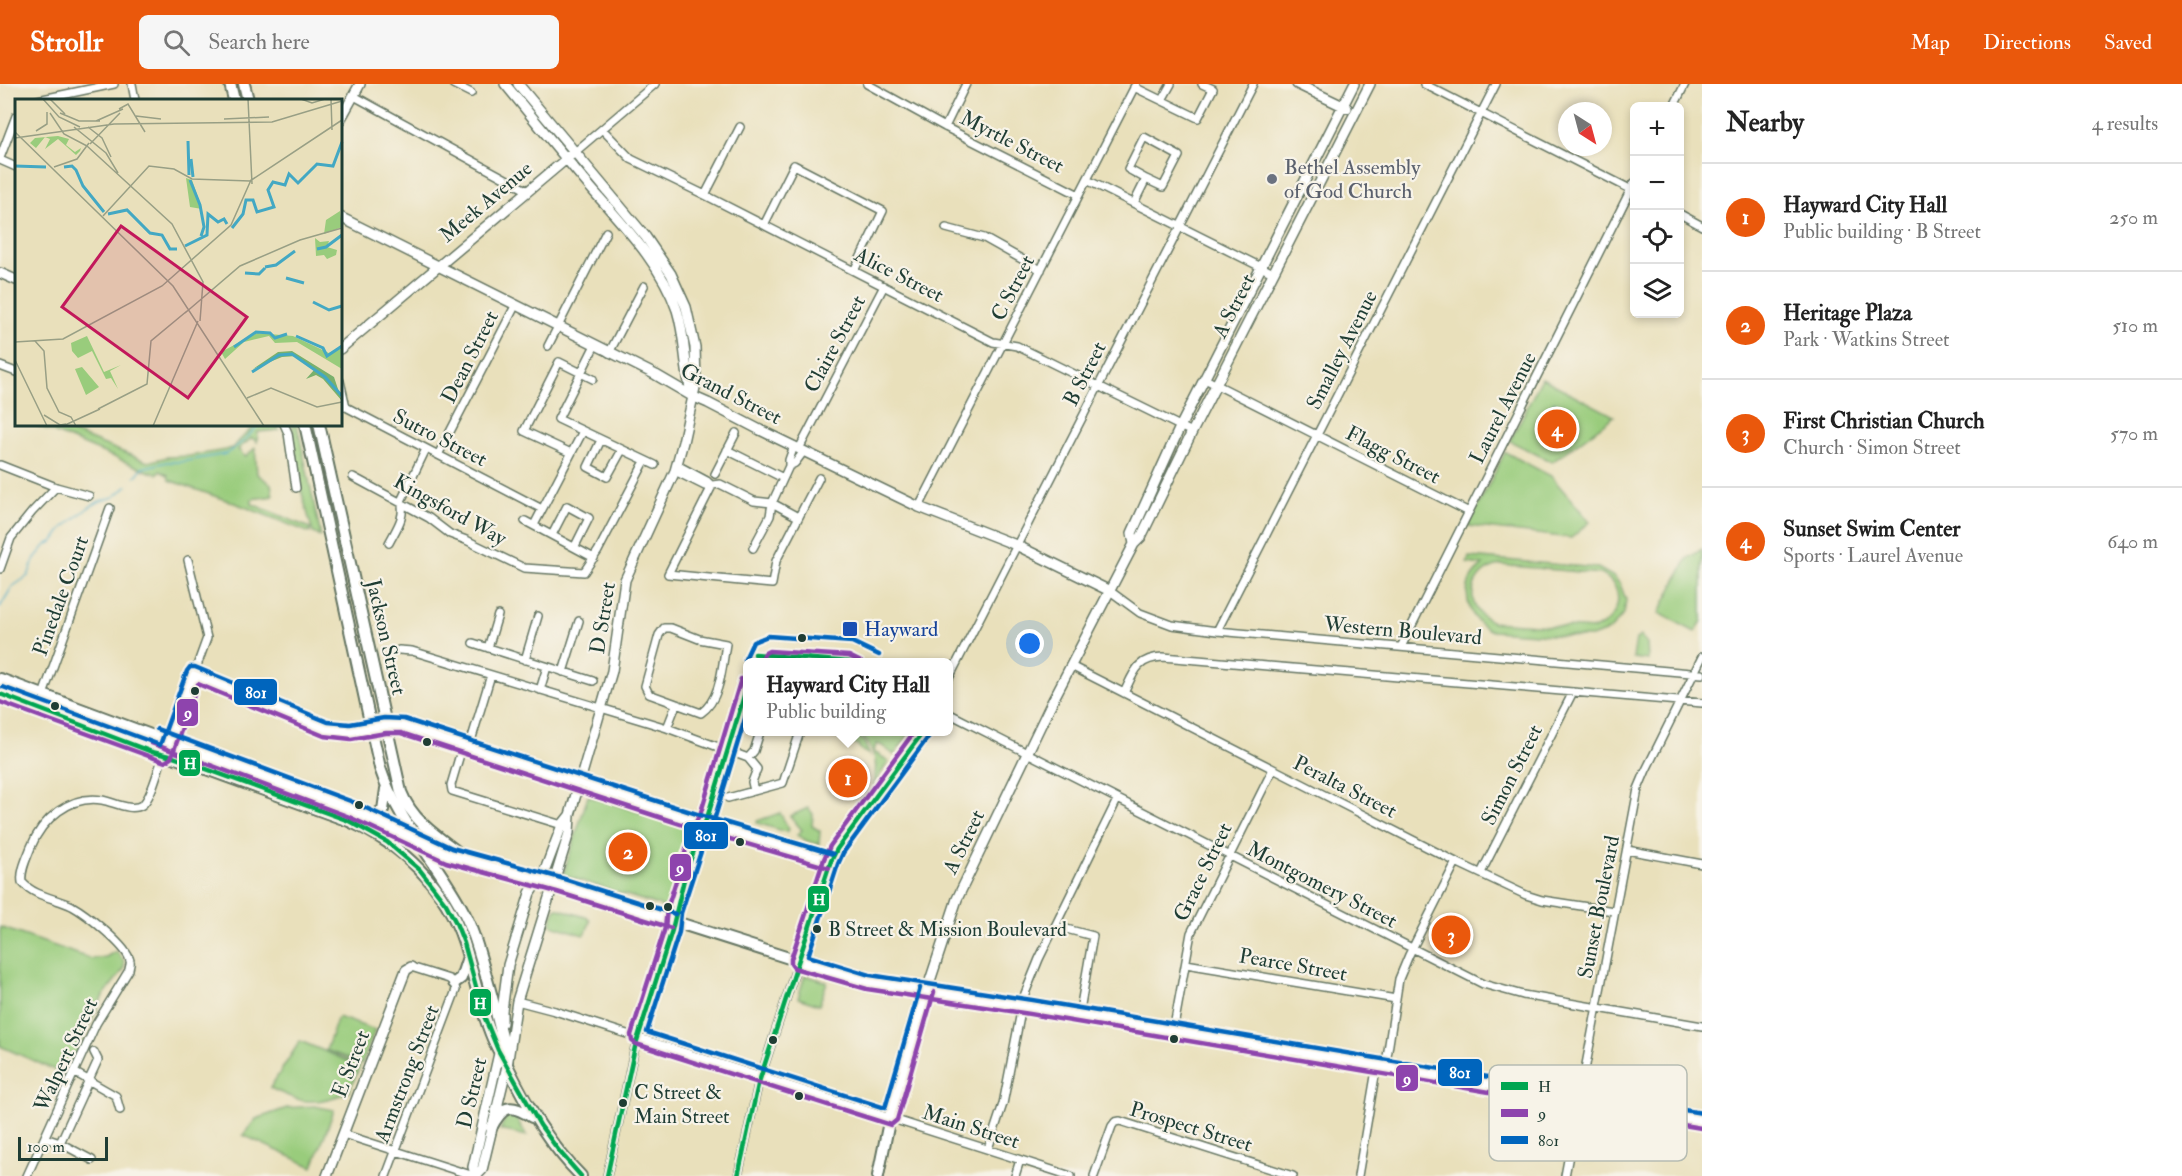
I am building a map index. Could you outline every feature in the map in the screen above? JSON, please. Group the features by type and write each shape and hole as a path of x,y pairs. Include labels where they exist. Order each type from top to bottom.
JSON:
{"main road":[{"path":"230,84 234,99"},
{"path":"244,84 248,99"},
{"name":"D Street","path":"505,84 637,242 663,278 679,319 692,396"},
{"name":"D Street","path":"518,84 645,236 671,274 686,307 695,347 696,383 676,468 626,580 613,670 570,815 569,833 517,1000 507,1066 482,1170 476,1176 473,1167 499,1053 509,960 531,889 545,870 562,825 570,815"},
{"path":"1297,84 1355,112"},
{"name":"A Street","path":"1134,544 1132,533 1180,427 1354,84"},
{"name":"A Street","path":"878,1176 890,1118 927,990 957,899 1071,666 1134,544 1141,537 1192,432 1370,84"},
{"path":"342,117 358,85"},
{"name":"Meek Avenue","path":"342,347 575,152"},
{"name":"Grand Street","path":"342,218 799,449 920,507 1016,545 1110,591"},
{"path":"0,273 15,280"},
{"name":"Jackson Street","path":"304,426 371,728 386,786 401,815 453,893 468,920 502,1031 507,1066"},
{"name":"Jackson Street","path":"319,426 399,786 410,809 428,829 474,863"},
{"path":"164,755 194,674 326,729 350,732 386,725"},
{"path":"0,679 365,816 419,842 474,863 553,884 858,980 1489,1085"},
{"path":"0,694 349,821 396,848 421,871 440,895 456,923 491,1035 499,1053 535,1119 582,1176"},
{"path":"365,816 384,809 386,786"},
{"path":"454,983 461,978 468,957"},
{"name":"E Street","path":"327,1176 406,970 411,967"},
{"path":"491,1128 497,1116 508,1108 520,1109 535,1119"},
{"path":"1687,1118 1702,1121"}],"street":[{"path":"47,99 66,97 114,84"},
{"path":"132,84 135,99"},
{"path":"453,84 471,93"},
{"name":"Meek Avenue","path":"575,152 655,84"},
{"name":"Myrtle Street","path":"867,84 945,127 1079,195"},
{"path":"945,127 966,84"},
{"path":"1162,100 1171,84"},
{"path":"1135,85 1198,118 1213,90 1202,84"},
{"name":"B Street","path":"953,670 1253,84"},
{"path":"1424,84 1630,187"},
{"name":"Smalley Avenue","path":"1217,631 1496,84"},
{"path":"1676,102 1685,84"},
{"name":"C Street","path":"920,507 1135,85"},
{"path":"354,96 528,191"},
{"path":"15,119 0,159 15,166"},
{"path":"705,195 741,127"},
{"name":"Alice Street","path":"603,130 631,159 993,342 1017,346 1192,432"},
{"path":"1144,138 1179,156 1163,187 1146,179 1128,169 1144,138"},
{"path":"764,225 794,165 884,211 854,271"},
{"path":"1134,203 1146,179"},
{"name":"Myrtle Street","path":"1087,180 1273,273"},
{"name":"Laurel Avenue","path":"1401,647 1630,194"},
{"path":"1684,216 1702,226"},
{"path":"946,228 984,238 1041,270"},
{"path":"548,346 606,232"},
{"path":"609,353 644,286"},
{"name":"Claire Street","path":"753,548 770,516 772,503 789,466 789,460 799,449 884,286"},
{"name":"Dean Street","path":"438,455 515,306"},
{"path":"595,345 558,419 655,465"},
{"path":"571,453 524,431 559,362 592,379"},
{"path":"0,366 15,372"},
{"name":"Flagg Street","path":"1205,379 1469,512"},
{"name":"Sutro Street","path":"342,390 346,407 543,509"},
{"path":"286,426 296,488"},
{"path":"534,525 583,431"},
{"path":"715,474 735,433"},
{"path":"602,441 588,468 607,477 622,450"},
{"path":"388,543 401,520 403,508 401,501 426,449"},
{"path":"727,450 783,478"},
{"path":"525,521 594,558 645,461"},
{"path":"0,465 56,488 88,496"},
{"path":"676,468 705,486 720,484 754,501 772,503 798,517"},
{"name":"Kingsford Way","path":"353,477 401,501 450,534 524,568 584,572 594,558"},
{"path":"712,486 668,574 772,584 776,561 819,478"},
{"path":"0,569 11,538 56,488"},
{"path":"552,535 567,506 589,518 575,546"},
{"name":"Pinedale Court","path":"43,695 110,508"},
{"path":"188,560 207,638 194,674"},
{"name":"Western Boulevard","path":"1110,591 1140,613 1172,625 1217,631 1698,674"},
{"path":"488,648 498,615"},
{"path":"525,660 538,616"},
{"path":"563,672 579,621"},
{"path":"664,628 671,628 699,639 726,644 721,674 711,706 701,712 676,705 649,694 645,686 659,635 664,628"},
{"path":"473,643 593,681"},
{"path":"399,650 412,651 667,728 748,758 757,769 752,783 754,791"},
{"path":"1124,693 1139,664 1145,660 1163,657 1702,703"},
{"name":"Sunset Boulevard","path":"1586,1065 1638,789 1681,701 1698,674 1702,657"},
{"name":"Peralta Street","path":"1071,666 1456,862 1534,898 1614,912"},
{"path":"540,690 547,667"},
{"path":"490,675 471,741 465,746 451,784 452,791 562,825"},
{"name":"Simon Street","path":"1481,873 1573,692"},
{"path":"606,1176 638,1037 674,911 743,694"},
{"path":"667,728 676,705"},
{"name":"Montgomery Street","path":"953,716 1483,984 1523,995 1702,1026"},
{"path":"386,725 402,726 703,824 831,861"},
{"path":"748,758 754,751 759,736"},
{"path":"728,798 783,783 799,736"},
{"path":"738,1176 760,1077 831,861 837,849 920,736"},
{"name":"Walpert Street","path":"27,1176 101,1013 129,970 130,960 124,951 84,913 70,905 29,890 22,882 22,873 38,832 50,817 68,806 87,800 99,799 131,808 141,805 148,797 164,755"},
{"name":"Grace Street","path":"1173,1032 1191,933 1273,769"},
{"path":"988,1149 1003,1104 1028,986 1117,800"},
{"path":"1627,850 1702,864"},
{"path":"1358,1176 1375,1076 1387,1057 1399,979 1456,862"},
{"path":"1055,927 1093,936 1079,1016"},
{"name":"Pearce Street","path":"1185,964 1396,999"},
{"path":"411,967 454,983"},
{"name":"Armstrong Street","path":"386,1176 455,996 454,983"},
{"name":"Main Street","path":"517,1000 1071,1176"},
{"path":"60,1143 98,1060 94,1052"},
{"path":"74,1072 116,1096 120,1110"},
{"name":"Prospect Street","path":"1094,1176 1115,1122 1207,1148 1293,1176"},
{"path":"343,1134 476,1176"},
{"path":"45,1138 60,1143 92,1160"},
{"path":"1015,1176 1020,1160"},
{"name":"Sunset Boulevard","path":"1565,1176 1568,1161"}],"green space":[{"path":"1542,378 1614,416 1552,462 1510,441"},
{"path":"38,426 57,426 148,462 167,457 226,450 232,448 254,426 277,426 279,430 258,432 257,442 252,438 238,449 245,457 255,448 257,474 271,484 273,496 252,499 252,504 310,528 310,533 169,480 168,475 160,471 157,474"},
{"path":"292,426 297,426 321,536 313,533 301,490"},
{"path":"1505,452 1551,476 1590,522 1571,538 1468,526"},
{"path":"1702,549 1702,621 1695,632 1659,613 1687,559"},
{"path":"1469,557 1598,568 1614,577 1620,584 1626,600 1624,614 1610,630 1592,637 1492,631 1478,622 1468,599 1469,583 1483,565 1467,563","holes":["1501,565 1601,574 1615,587 1618,595 1617,603 1610,619 1594,629 1493,622 1483,616 1473,600 1473,591 1481,574"]},
{"path":"1641,636 1647,644 1648,660 1633,658 1636,639"},
{"path":"853,736 858,736 870,755 862,751 857,744 853,745 851,741"},
{"path":"862,736 908,736 894,755 876,744 874,752 889,761 873,786 876,770 869,745"},
{"path":"588,796 693,829 667,908 563,875"},
{"path":"808,808 813,814 812,826 820,831 819,844 797,835 802,830 790,816"},
{"path":"780,813 789,829 786,832 757,823 757,821"},
{"path":"557,908 588,918 590,921 586,933 583,935 552,925 551,922"},
{"path":"0,927 92,959 106,957 116,951 124,961 124,969 103,996 66,1075 0,1046"},
{"path":"805,975 827,982 819,1005 798,998"},
{"path":"338,1017 375,1030 362,1064 326,1050"},
{"path":"300,1041 360,1066 349,1092 326,1100 309,1101 270,1088"},
{"path":"314,1106 334,1110 313,1167 243,1135 256,1119 287,1108"},
{"path":"513,1113 527,1136 500,1130 507,1114"}],"water":[{"path":"1554,402 1564,408 1554,426 1544,421"}],"waterway":[{"path":"135,477 142,468 167,462 226,454 245,440 257,426"},
{"path":"0,607 12,587 28,576 35,558 46,545 54,541 63,528 88,508 114,497 127,486"}],"transit line":[{"name":"801","path":"745,658 753,642 768,636 852,642 879,655"},
{"name":"9","path":"762,658 769,651 853,658"},
{"name":"H","path":"755,654 802,658"},
{"name":"801","path":"3,687 160,745 187,671 190,667 195,667 328,722 350,724 384,718 404,719 700,815 833,854"},
{"name":"9","path":"741,679 701,812 693,828 667,909 665,928 631,1035 632,1041 891,1125 897,1120 934,992"},
{"name":"9","path":"0,702 165,762 171,758 198,684 324,736 351,739 401,733 696,829 829,868"},
{"name":"H","path":"0,694 152,752 173,757 349,821 387,842 420,870 446,904 464,943 484,1016 498,1050 540,1125 581,1176"},
{"name":"H","path":"607,1176 635,1047 672,930 686,871 708,815 743,700"},
{"name":"801","path":"743,725 715,817 707,833 681,913 679,932 647,1032 885,1108 920,988"},
{"name":"801","path":"157,729 353,802 452,848 561,878 675,914"},
{"name":"9","path":"911,736 830,846 791,959 794,968 867,989 1030,1014 1489,1092"},
{"name":"H","path":"738,1176 758,1085 831,861 837,849 920,736"},
{"name":"801","path":"929,736 843,853 808,956 870,975 1489,1077"},
{"name":"9","path":"151,743 347,816 446,862 557,892 671,928"},
{"name":"801","path":"1687,1110 1702,1113"},
{"name":"9","path":"1687,1126 1701,1128"}],"place":[{"name":"Bethel Assembly of God Church","path":"1272,179"},
{"name":"Sunset Swim Center","path":"1557,429"},
{"name":"Hayward","path":"850,629"},
{"name":"Hayward City Hall","path":"848,778"},
{"name":"Heritage Plaza","path":"628,852"},
{"name":"B Street & Mission Boulevard","path":"817,929"},
{"name":"First Christian Church","path":"1451,935"},
{"name":"C Street & Main Street","path":"623,1103"}]}
